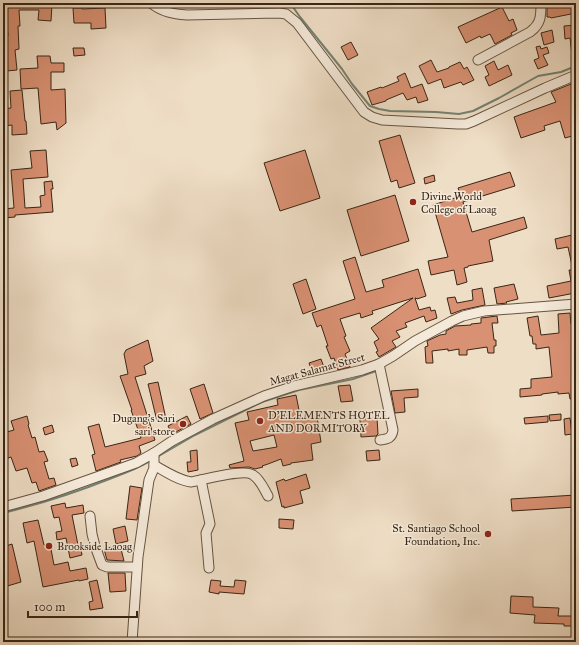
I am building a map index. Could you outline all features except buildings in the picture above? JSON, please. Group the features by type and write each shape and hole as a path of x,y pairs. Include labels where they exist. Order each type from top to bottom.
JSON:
{"street":[{"path":"151,3 165,12 174,14 286,14 297,23 364,112 372,117 382,120 466,124 576,75"},
{"path":"478,60 534,29 538,25 540,19 541,3"},
{"name":"Magat Salamat Street","path":"3,507 43,496 136,463 154,459 172,441 213,419 264,396 294,386 362,370 379,364 415,341 463,316 484,311 576,304"},
{"path":"379,364 393,430 391,437 380,440"},
{"path":"132,642 137,567 149,480 154,459 184,481 191,482 231,473 248,472 256,477 268,496"},
{"path":"201,480 210,524 206,533 209,568"},
{"path":"90,516 92,534 102,565 107,567 137,567"}],"waterway":[{"path":"284,6 293,7 370,106 379,109 390,111 459,114 473,111 538,76 561,72 576,66"},
{"path":"157,457 195,435 262,402 299,390 353,379 376,371"},
{"path":"3,513 45,502 85,488 132,470 152,460"}],"place":[{"name":"Divine World College of Laoag","path":"413,202"},
{"name":"D'ELEMENTS HOTEL AND DORMITORY","path":"260,421"},
{"name":"Dugang's Sari sari store","path":"183,424"},
{"name":"St. Santiago School Foundation, Inc.","path":"488,534"},
{"name":"Brookside Laoag","path":"49,546"}]}
